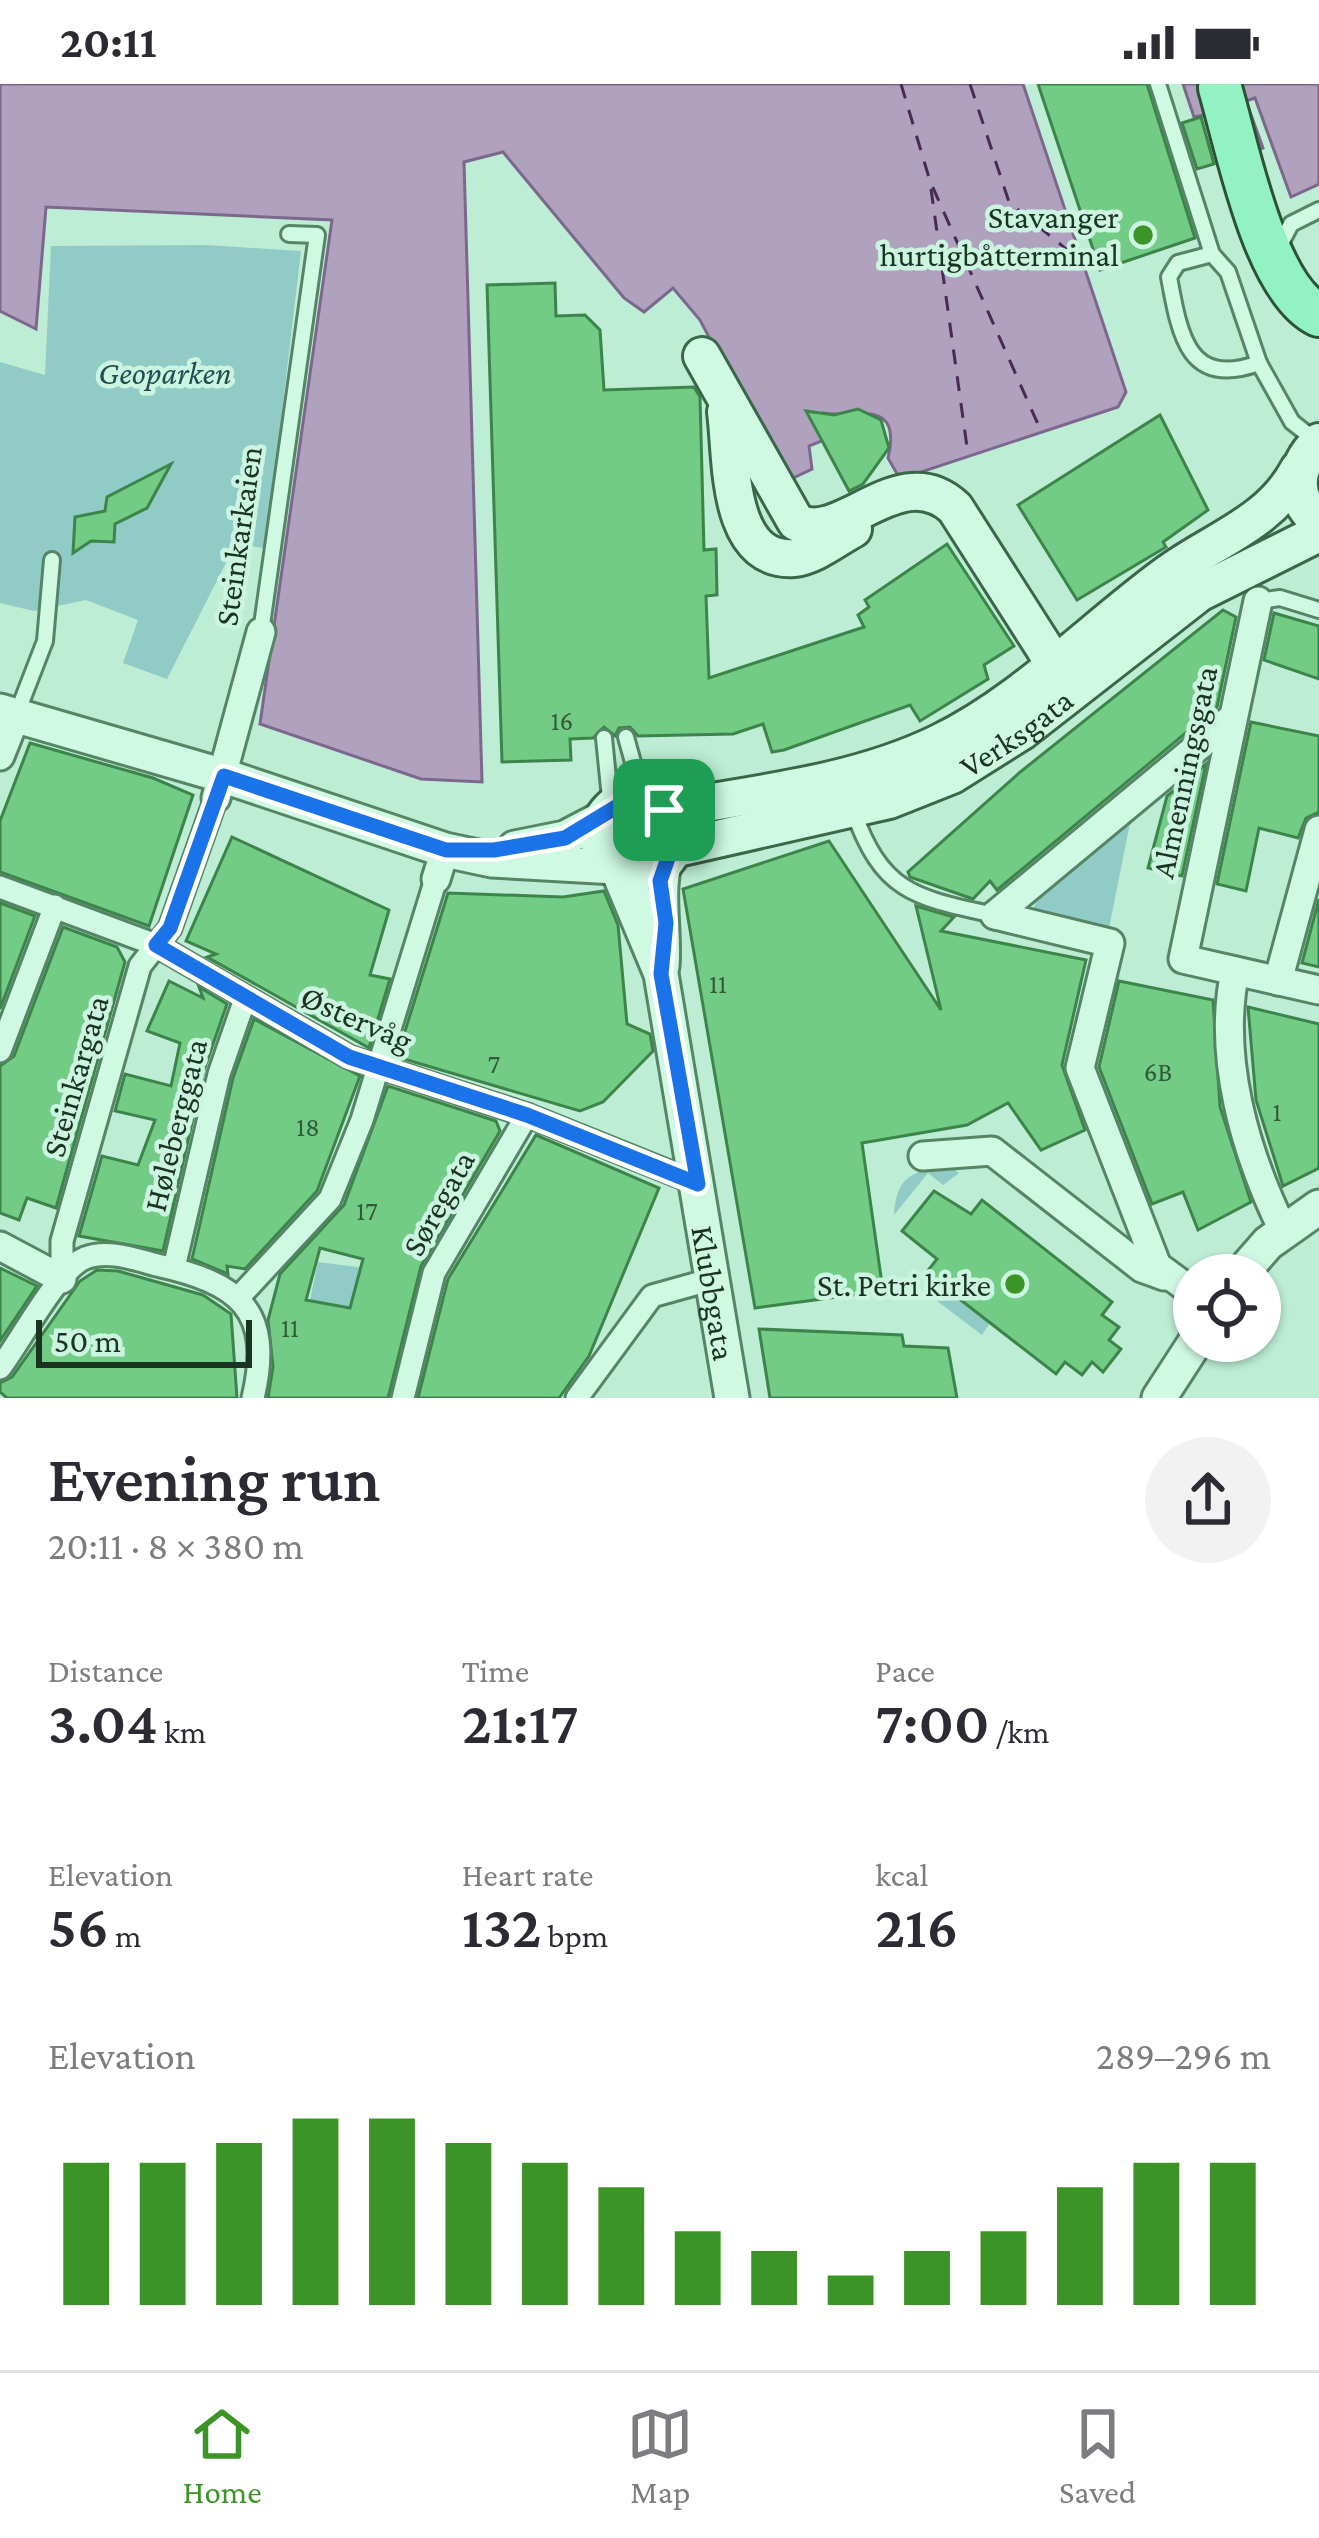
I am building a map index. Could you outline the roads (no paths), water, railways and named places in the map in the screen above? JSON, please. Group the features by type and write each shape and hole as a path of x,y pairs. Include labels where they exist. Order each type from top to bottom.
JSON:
{"main road":[{"path":"1220,88 1299,277"},
{"path":"702,356 796,522 814,526 904,493 931,492 944,499"},
{"path":"721,391 734,504 751,537 781,556 808,554 916,498 944,499"},
{"path":"1307,446 1303,506 1319,522"},
{"name":"Verksgata","path":"659,806 849,773 914,754 982,718 1171,571 1270,511 1307,446"},
{"name":"Verksgata","path":"944,499 1054,663"},
{"name":"Verksgata","path":"669,855 922,789 981,759 1199,593 1319,532"},
{"path":"631,798 659,806 674,828 669,855 647,873 616,869 601,849 607,813 631,798"}],"street":[{"name":"Almenningsgata","path":"1235,971 1183,959 1258,601"},
{"name":"Steinkarkaien","path":"220,788 261,632"},
{"path":"0,756 8,714 441,864 492,860 616,869"},
{"path":"995,915 1168,766 1230,720"},
{"name":"Steinkargata","path":"0,1368 62,1279 62,1241 140,966 170,928 220,788"},
{"path":"441,864 576,834 607,813"},
{"path":"1278,981 1319,830"},
{"name":"Klubbgata","path":"661,974 666,923 660,881 669,855"},
{"path":"238,1297 330,1199 378,1068 441,864"},
{"name":"Klubbgata","path":"616,869 661,974 732,1398"},
{"name":"Østervåg","path":"0,887 156,945 315,1041 378,1068 527,1115 698,1184"},
{"path":"0,1052 56,905"},
{"path":"995,915 1110,943 1080,1067 1164,1276"},
{"path":"1283,1230 1261,1178 1237,1090 1228,1024 1235,971 1319,990"},
{"name":"Høleberggata","path":"174,1268 219,1073 245,999"},
{"name":"Søregata","path":"403,1398 434,1274 527,1115"},
{"path":"923,1156 992,1150 1142,1268 1173,1281"},
{"path":"1260,1254 1283,1230 1319,1207"},
{"path":"0,1246 62,1279 78,1262 98,1255 211,1278 238,1297 251,1315 259,1344 253,1398"},
{"path":"577,1398 652,1296 713,1279"},
{"path":"1159,1398 1182,1362"}],"lane":[{"path":"1158,84 1212,254 1228,272 1259,363 1307,446"},
{"path":"1299,277 1292,224 1319,210"},
{"name":"Steinkarkaien","path":"261,632 316,236 289,234"},
{"path":"1212,254 1189,256 1169,278 1192,352 1215,374 1259,363"},
{"path":"781,556 796,522"},
{"path":"8,714 45,640 52,560"},
{"path":"1258,601 1280,598 1319,610"},
{"path":"626,737 634,766 659,806"},
{"path":"604,738 607,813"},
{"path":"853,808 865,844 891,883 920,898 995,915"}],"place":[{"name":"Stavanger hurtigbåtterminal","path":"1143,235"},
{"name":"St. Petri kirke","path":"1015,1284"}],"park label":[{"name":"Geoparken","path":"165,372"}]}
